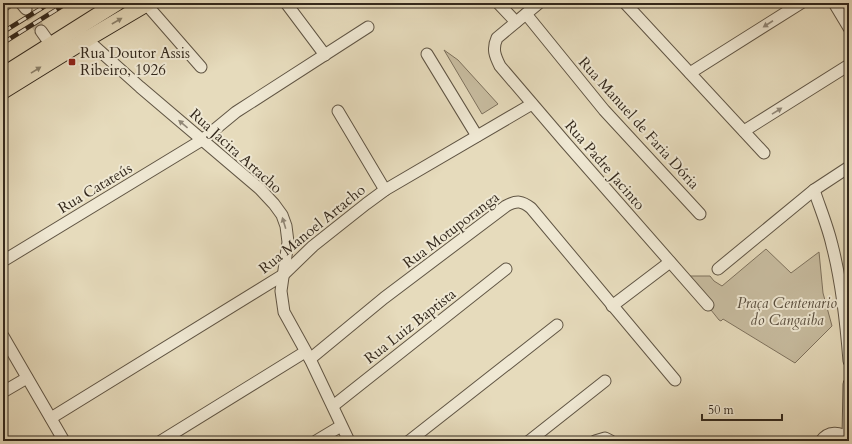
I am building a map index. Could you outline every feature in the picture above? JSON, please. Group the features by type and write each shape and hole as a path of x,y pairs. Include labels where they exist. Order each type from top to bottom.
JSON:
{"main road":[{"path":"3,75 117,3"},
{"path":"3,91 147,4"}],"street":[{"path":"3,6 7,3"},
{"path":"286,3 325,55"},
{"path":"498,3 516,22 539,3"},
{"path":"625,3 764,153"},
{"path":"690,73 801,3"},
{"path":"834,3 849,28"},
{"path":"147,4 201,66"},
{"name":"Rua Manuel de Faria Dória","path":"526,14 604,110 700,214"},
{"name":"Rua Padre Jacinto","path":"516,22 497,38 495,43 494,51 500,66 708,305"},
{"name":"Rua Catateús","path":"3,261 202,140 236,112 368,27"},
{"name":"Rua Jacira Artacho","path":"76,29 140,87 260,189 282,215 286,226 288,242 280,291 284,312 308,356 349,441"},
{"path":"41,31 51,45"},
{"path":"427,54 477,136"},
{"path":"744,131 849,66"},
{"name":"Rua Manoel Artacho","path":"51,418 283,275 313,246 385,190 532,104"},
{"path":"338,111 385,190"},
{"path":"718,269 814,190 849,167"},
{"path":"814,190 832,244 840,281 849,361"},
{"name":"Rua Motuporanga","path":"308,356 506,206 513,202 519,201 531,208 675,380"},
{"path":"612,306 670,262"},
{"name":"Rua Luiz Baptista","path":"333,406 506,269"},
{"path":"409,441 556,325"},
{"path":"3,336 64,441"},
{"path":"162,441 308,356"},
{"path":"3,392 27,378"},
{"path":"529,441 605,381"},
{"path":"849,384 849,438"},
{"path":"316,441 341,426"},
{"path":"821,441 827,435 832,433 844,434 849,438"},
{"path":"595,441 605,438 610,441"}],"green space":[{"path":"444,50 458,60 498,104 482,114"},
{"name":"Praça Centenario do Cangaiba","path":"766,249 791,273 819,252 823,293 832,326 795,363 723,319 721,321 719,320 699,295 687,276 710,276 714,281 722,286"}],"tunnel":[{"path":"26,9 41,31"}],"railway":[{"path":"3,32 50,3"},
{"path":"3,43 67,3"}],"place":[{"name":"Rua Doutor Assis Ribeiro, 1926","path":"72,62"}]}
